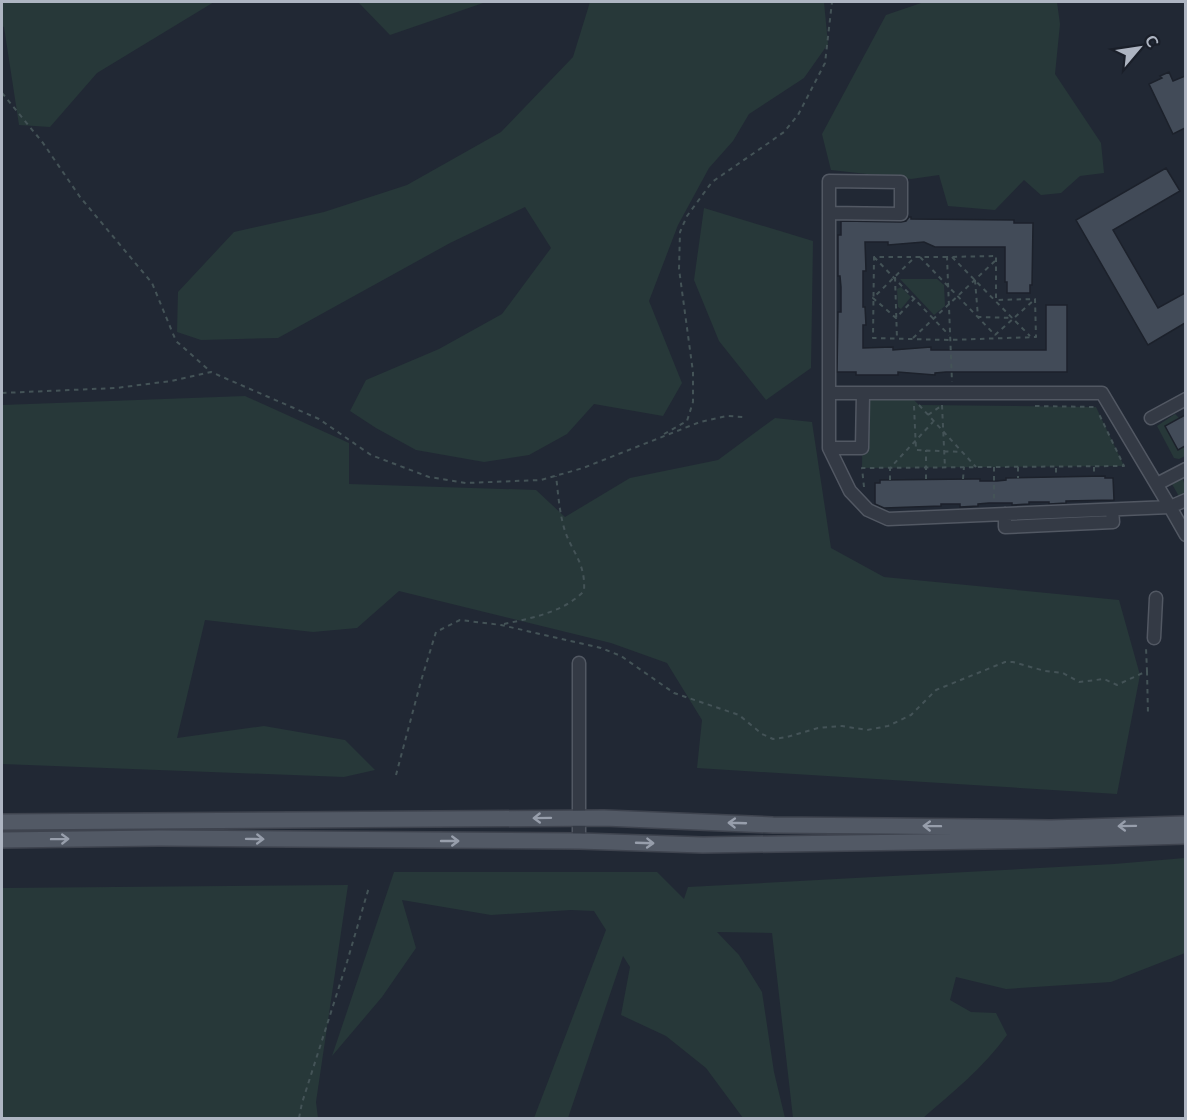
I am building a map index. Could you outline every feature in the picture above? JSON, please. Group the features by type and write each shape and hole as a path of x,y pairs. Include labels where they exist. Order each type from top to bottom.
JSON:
{"main road":[{"path":"2,822 579,818 774,825 1051,828 1185,824"},
{"path":"2,840 159,838 703,844 1185,836"}],"street":[{"path":"829,213 901,214 901,182 829,181 829,213 829,448 850,491 866,508 888,519 1170,507 1185,500"},
{"path":"829,393 951,400 1102,393 1157,484 1185,536"},
{"path":"829,448 862,448 863,394"},
{"path":"1151,418 1185,399"},
{"path":"1157,484 1185,469"},
{"path":"1154,638 1156,598"},
{"path":"579,663 579,841"}],"path":[{"path":"656,438 687,421 693,402 689,336 679,269 680,232 687,216 712,182 784,132 798,115 825,63 832,2"},
{"path":"2,93 43,143 80,197 152,283 176,341 211,372 319,419 371,455 429,477 466,483 541,480 604,460 700,422 727,416 744,417"},
{"path":"874,257 996,256 996,300"},
{"path":"874,257 934,318 950,338"},
{"path":"874,257 873,338 1036,337 1035,299"},
{"path":"873,298 917,257"},
{"path":"917,257 948,285 995,335"},
{"path":"928,415 951,400 947,257"},
{"path":"952,257 1031,337"},
{"path":"912,339 996,260"},
{"path":"895,277 897,339"},
{"path":"975,280 978,318"},
{"path":"873,298 896,318"},
{"path":"896,318 915,298"},
{"path":"996,300 1035,299"},
{"path":"991,338 1035,299"},
{"path":"978,318 1014,318"},
{"path":"2,393 116,388 171,381 211,372"},
{"path":"962,452 916,450 913,399 976,467"},
{"path":"941,406 945,468"},
{"path":"866,508 862,468 1124,466 1096,407"},
{"path":"890,480 890,468 934,421"},
{"path":"926,450 926,479"},
{"path":"1094,466 1094,476"},
{"path":"963,479 964,467"},
{"path":"993,467 1000,514"},
{"path":"1018,467 1018,478"},
{"path":"1056,467 1056,477"},
{"path":"501,625 560,608 574,602 584,591 585,577 580,561 563,526 555,476"},
{"path":"396,775 436,632 460,620 501,625 601,648 621,656 674,693 739,715 762,734 773,739 827,727 867,730 898,723 911,715 936,690 1005,662 1064,673 1079,682 1104,679 1117,685 1140,675"},
{"path":"1147,671 1148,714"},
{"path":"299,1119 369,887"}],"shaded area":[{"path":"2,2 214,2 97,73 50,127 19,125 4,27 2,26"},
{"path":"358,2 486,2 390,35"},
{"path":"590,2 824,2 828,44 804,78 749,114 733,141 709,168 678,225 649,301 682,383 663,416 594,404 567,434 529,455 484,462 416,450 350,411 366,380 439,349 502,314 551,248 525,207 450,243 278,338 201,340 177,332 178,292 234,232 324,212 407,185 501,132 573,57"},
{"path":"924,2 1057,2 1060,24 1055,74 1101,143 1104,173 1080,176 1061,193 1041,195 1024,180 995,210 948,206 939,175 911,179 831,170 822,134 886,15"},
{"path":"704,208 813,241 811,368 766,400 719,341 694,280"},
{"path":"900,279 937,279 944,285 945,306 934,315"},
{"path":"901,287 911,297 901,309 898,307 897,289"},
{"path":"863,394 913,399 919,405 1096,407 1124,466 862,468"},
{"path":"245,396 349,443 349,484 536,490 565,517 630,478 718,460 775,418 812,422 831,548 884,577 1119,600 1140,675 1117,794 697,768 702,720 667,663 611,643 399,591 357,628 313,632 205,620 177,738 264,726 345,740 375,770 344,777 2,764 2,405"},
{"path":"1175,414 1179,418 1179,449 1185,446 1185,456 1179,459 1174,458 1157,426"},
{"path":"1182,478 1185,485 1185,497 1181,500 1172,484"},
{"path":"1185,858 1185,953 1111,982 1006,989 956,977 950,1000 971,1012 996,1013 1007,1035 978,1069 923,1118 793,1118 772,933 717,932 739,955 762,992 774,1072 785,1118 743,1118 706,1068 666,1036 621,1015 630,967 623,956 568,1118 534,1118 606,930 594,911 571,910 491,915 402,900 416,948 382,997 332,1056 394,872 657,872 684,899 688,887 1114,864"},
{"path":"348,885 316,1102 318,1118 2,1118 2,888"}],"building":[{"path":"1169,72 1173,81 1185,76 1185,128 1173,134 1149,84"},
{"path":"1166,168 1180,191 1113,230 1158,308 1185,293 1185,323 1148,345 1076,220"},
{"path":"909,217 911,219 1014,220 1014,223 1033,223 1030,293 1007,293 1005,247 935,247 924,242 888,245 888,242 865,242 866,271 863,271 863,307 865,307 866,325 863,325 863,348 1046,350 1046,305 1067,305 1067,372 946,372 935,373 935,375 898,372 898,375 856,375 856,372 837,372 838,312 841,312 838,235 841,235 841,221 901,222 906,221"},
{"path":"1185,415 1185,446 1178,450 1165,426"},
{"path":"1105,476 1105,478 1113,478 1114,500 1066,501 1066,503 1049,504 1049,502 1029,502 1029,504 1012,505 1012,503 989,503 960,507 960,504 941,504 941,506 884,508 875,504 875,483 880,483 880,480 980,479 980,481 997,481 1006,480 1006,478"}]}
